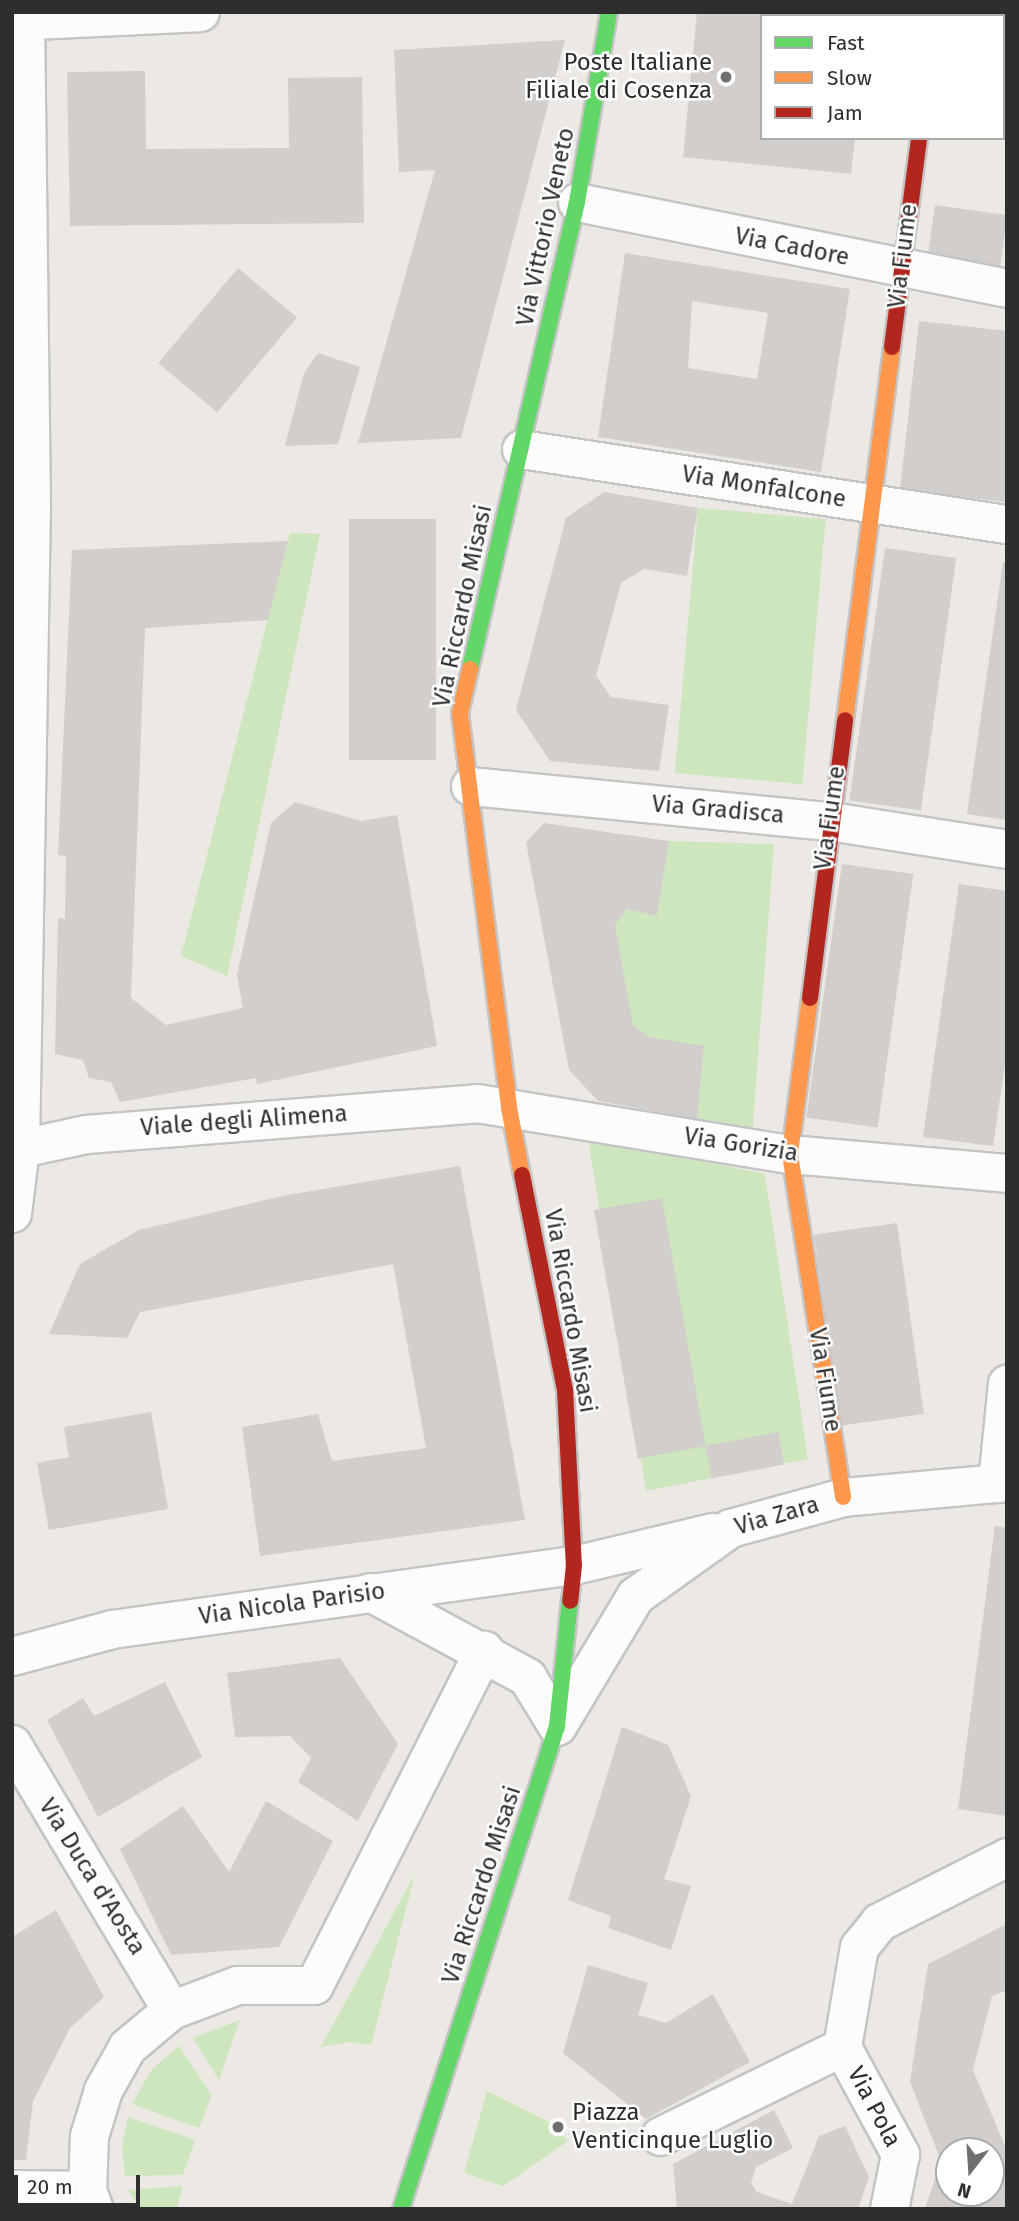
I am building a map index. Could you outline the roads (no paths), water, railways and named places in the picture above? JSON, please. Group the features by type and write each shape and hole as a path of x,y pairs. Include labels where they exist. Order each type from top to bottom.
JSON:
{"main road":[{"name":"Via Vittorio Veneto","path":"521,449 578,202 608,12"},
{"name":"Via Fiume","path":"843,1497 790,1154 830,821 919,140"},
{"name":"Via Riccardo Misasi","path":"401,2209 557,1726 574,1565 565,1390 493,1106 470,786 460,713 521,449"}],"street":[{"path":"12,1213 16,1149 21,507 21,18 200,12"},
{"name":"Via Cadore","path":"578,202 1007,288"},
{"name":"Via Monfalcone","path":"521,449 1007,524"},
{"name":"Via Gradisca","path":"470,786 830,821 1007,849"},
{"name":"Viale degli Alimena","path":"16,1149 86,1133 493,1106"},
{"name":"Via Gorizia","path":"493,1106 790,1154 1007,1173"},
{"path":"1002,1482 1007,1383"},
{"name":"Via Zara","path":"557,1726 635,1596 730,1528 843,1497 1002,1482"},
{"name":"Via Nicola Parisio","path":"12,1656 112,1629 574,1565 730,1528"},
{"path":"370,1592 484,1650 527,1677 557,1726"},
{"path":"12,2189 90,2199 89,2136 103,2090 127,2047 171,2010 237,1986 314,1985 484,1650"},
{"name":"Via Duca d'Aosta","path":"12,1744 171,2010"},
{"path":"660,2136 842,2047 859,1947 879,1922 1007,1857"},
{"name":"Via Pola","path":"842,2047 900,2154 889,2209"}],"place":[{"name":"Poste Italiane Filiale di Cosenza","path":"726,77"},
{"name":"Piazza Venticinque Luglio","path":"558,2127"}]}
